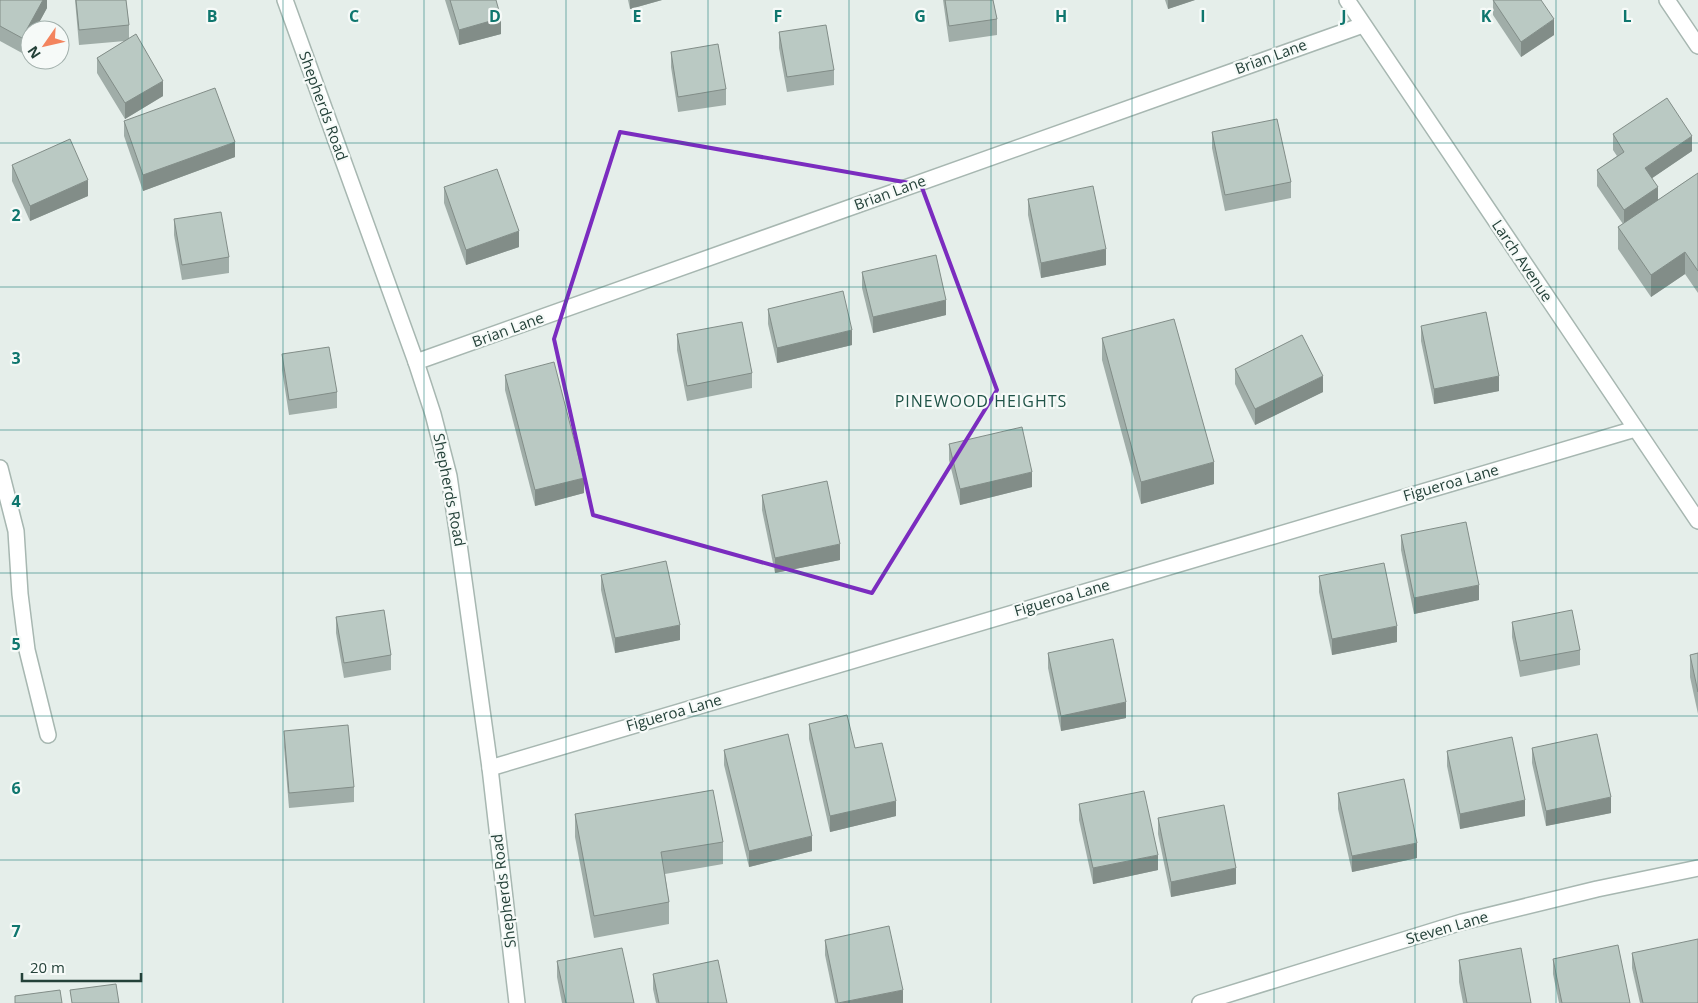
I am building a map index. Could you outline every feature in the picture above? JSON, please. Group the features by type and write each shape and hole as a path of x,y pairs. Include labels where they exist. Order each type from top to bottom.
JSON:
{"street":[{"name":"Shepherds Road","path":"285,0 416,362 433,414 449,476 490,768 517,1003"},
{"name":"Larch Avenue","path":"1346,0 1698,521"},
{"path":"1667,0 1698,46"},
{"name":"Brian Lane","path":"416,362 1363,24"},
{"name":"Figueroa Lane","path":"490,768 1635,429"},
{"path":"0,468 16,531 20,594 27,650 48,736"},
{"name":"Steven Lane","path":"1200,1003 1462,922 1597,889 1698,868"}],"highlighted area":[{"path":"620,132 921,185 997,390 872,593 593,515 554,339"}],"building":[{"path":"0,0 43,0 32,20 20,20 20,37 0,26"},
{"path":"76,0 126,0 129,25 79,30"},
{"path":"450,0 496,0 501,18 459,30"},
{"path":"945,0 993,0 997,19 949,26"},
{"path":"1493,0 1541,0 1554,19 1521,42"},
{"path":"826,25 834,70 787,77 779,32"},
{"path":"136,34 163,81 125,103 97,58"},
{"path":"718,44 726,89 678,97 671,52"},
{"path":"215,88 235,142 143,175 124,121"},
{"path":"1667,98 1692,136 1645,168 1658,187 1624,210 1597,170 1624,152 1613,134"},
{"path":"1277,119 1291,182 1225,195 1212,132"},
{"path":"70,139 88,180 30,206 12,165"},
{"path":"497,169 519,231 466,250 444,187"},
{"path":"1698,173 1698,271 1685,252 1651,275 1618,227"},
{"path":"1093,186 1106,249 1041,263 1028,199"},
{"path":"221,212 229,257 182,265 174,219"},
{"path":"936,255 946,300 873,317 862,272"},
{"path":"843,291 852,330 777,348 768,309"},
{"path":"1486,312 1499,376 1434,389 1421,326"},
{"path":"1174,319 1214,462 1141,482 1102,338"},
{"path":"742,322 752,373 687,386 677,334"},
{"path":"1302,335 1323,376 1255,409 1235,369"},
{"path":"329,347 337,392 289,400 282,354"},
{"path":"554,362 584,478 535,490 505,375"},
{"path":"1022,427 1032,472 960,489 949,444"},
{"path":"827,481 840,544 775,558 762,495"},
{"path":"1466,522 1479,585 1414,598 1401,535"},
{"path":"666,561 680,625 615,638 601,575"},
{"path":"1384,563 1397,626 1332,639 1319,576"},
{"path":"384,610 391,655 344,663 336,617"},
{"path":"1572,610 1580,650 1520,661 1512,622"},
{"path":"1113,639 1126,702 1061,716 1048,653"},
{"path":"1698,653 1698,692 1690,655"},
{"path":"847,715 855,748 882,743 896,801 830,816 809,724"},
{"path":"348,725 354,787 289,793 284,731"},
{"path":"788,734 812,836 749,851 724,750"},
{"path":"1597,734 1611,797 1546,811 1532,748"},
{"path":"1512,737 1525,800 1460,814 1447,751"},
{"path":"1404,779 1417,843 1352,856 1338,793"},
{"path":"713,790 723,842 661,852 669,902 594,916 575,814"},
{"path":"1144,791 1158,855 1093,868 1079,804"},
{"path":"1224,805 1236,868 1171,882 1158,818"},
{"path":"889,926 903,990 838,1003 825,940"},
{"path":"1698,939 1698,1003 1643,1003 1632,953"},
{"path":"1618,945 1630,1003 1562,1003 1553,959"},
{"path":"622,948 634,1003 566,1003 557,961"},
{"path":"1521,948 1531,1003 1467,1003 1459,960"},
{"path":"718,960 727,1003 659,1003 653,974"},
{"path":"116,984 119,1003 72,1003 70,990"},
{"path":"60,990 62,1003 15,1003 15,996"}],"district":[{"name":"PINEWOOD HEIGHTS","path":"981,401"}]}
